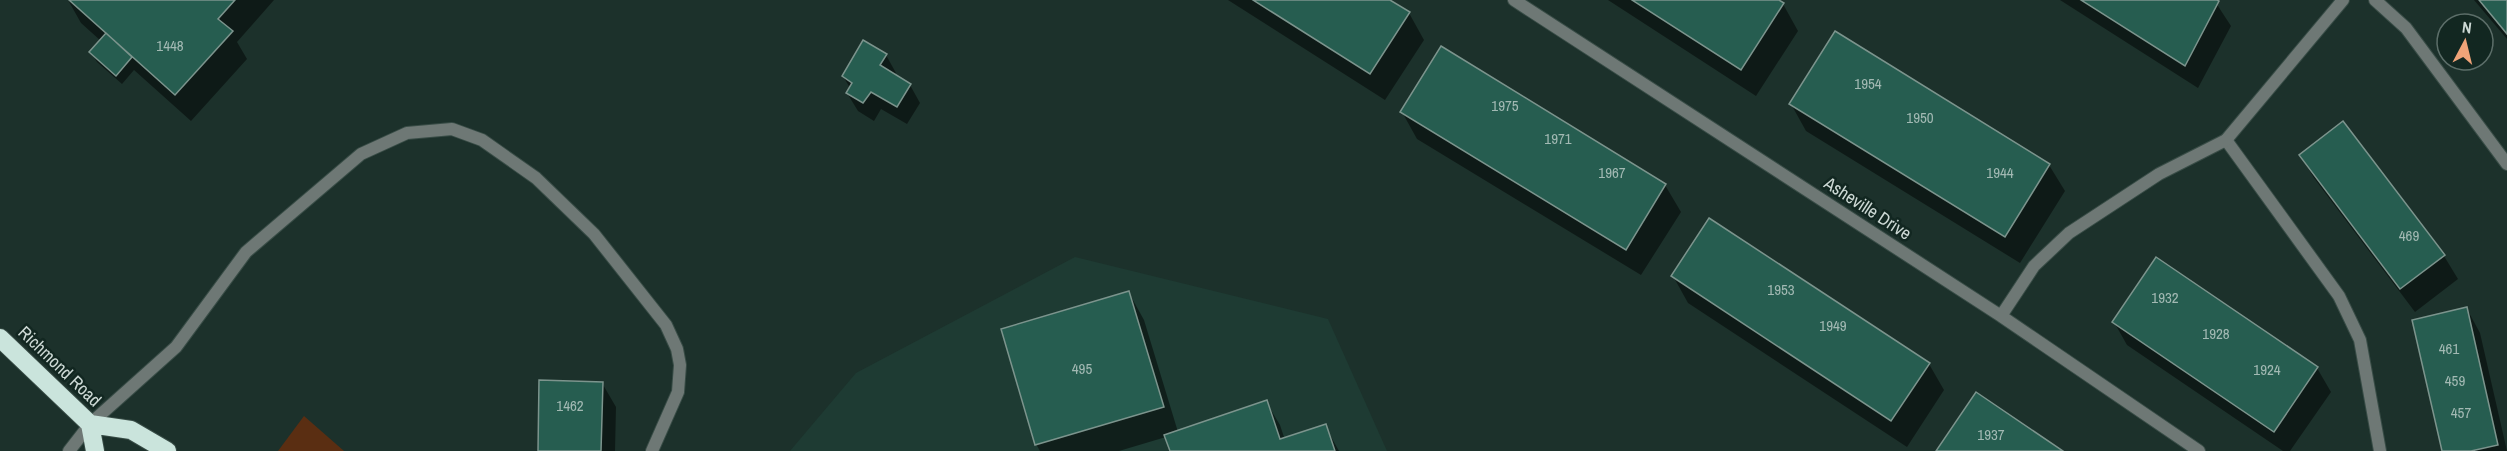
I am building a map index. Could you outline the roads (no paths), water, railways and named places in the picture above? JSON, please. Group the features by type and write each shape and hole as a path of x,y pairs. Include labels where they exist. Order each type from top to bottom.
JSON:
{"highway":[{"name":"Richmond Road","path":"0,338 90,424 131,430 167,451"},
{"name":"Richmond Road","path":"90,424 95,451"}],"street":[{"name":"Asheville Drive","path":"1514,0 2001,316 2199,451"},
{"path":"2001,316 2034,266 2069,233 2159,174 2226,140 2343,0"},
{"path":"2375,0 2406,28 2507,164"},
{"path":"69,451 90,424 176,347 246,252 361,154 407,133 452,129 482,140 536,178 594,234 666,325 677,349 680,365 678,392 652,451"},
{"path":"2226,140 2339,296 2360,340 2380,451"}]}
